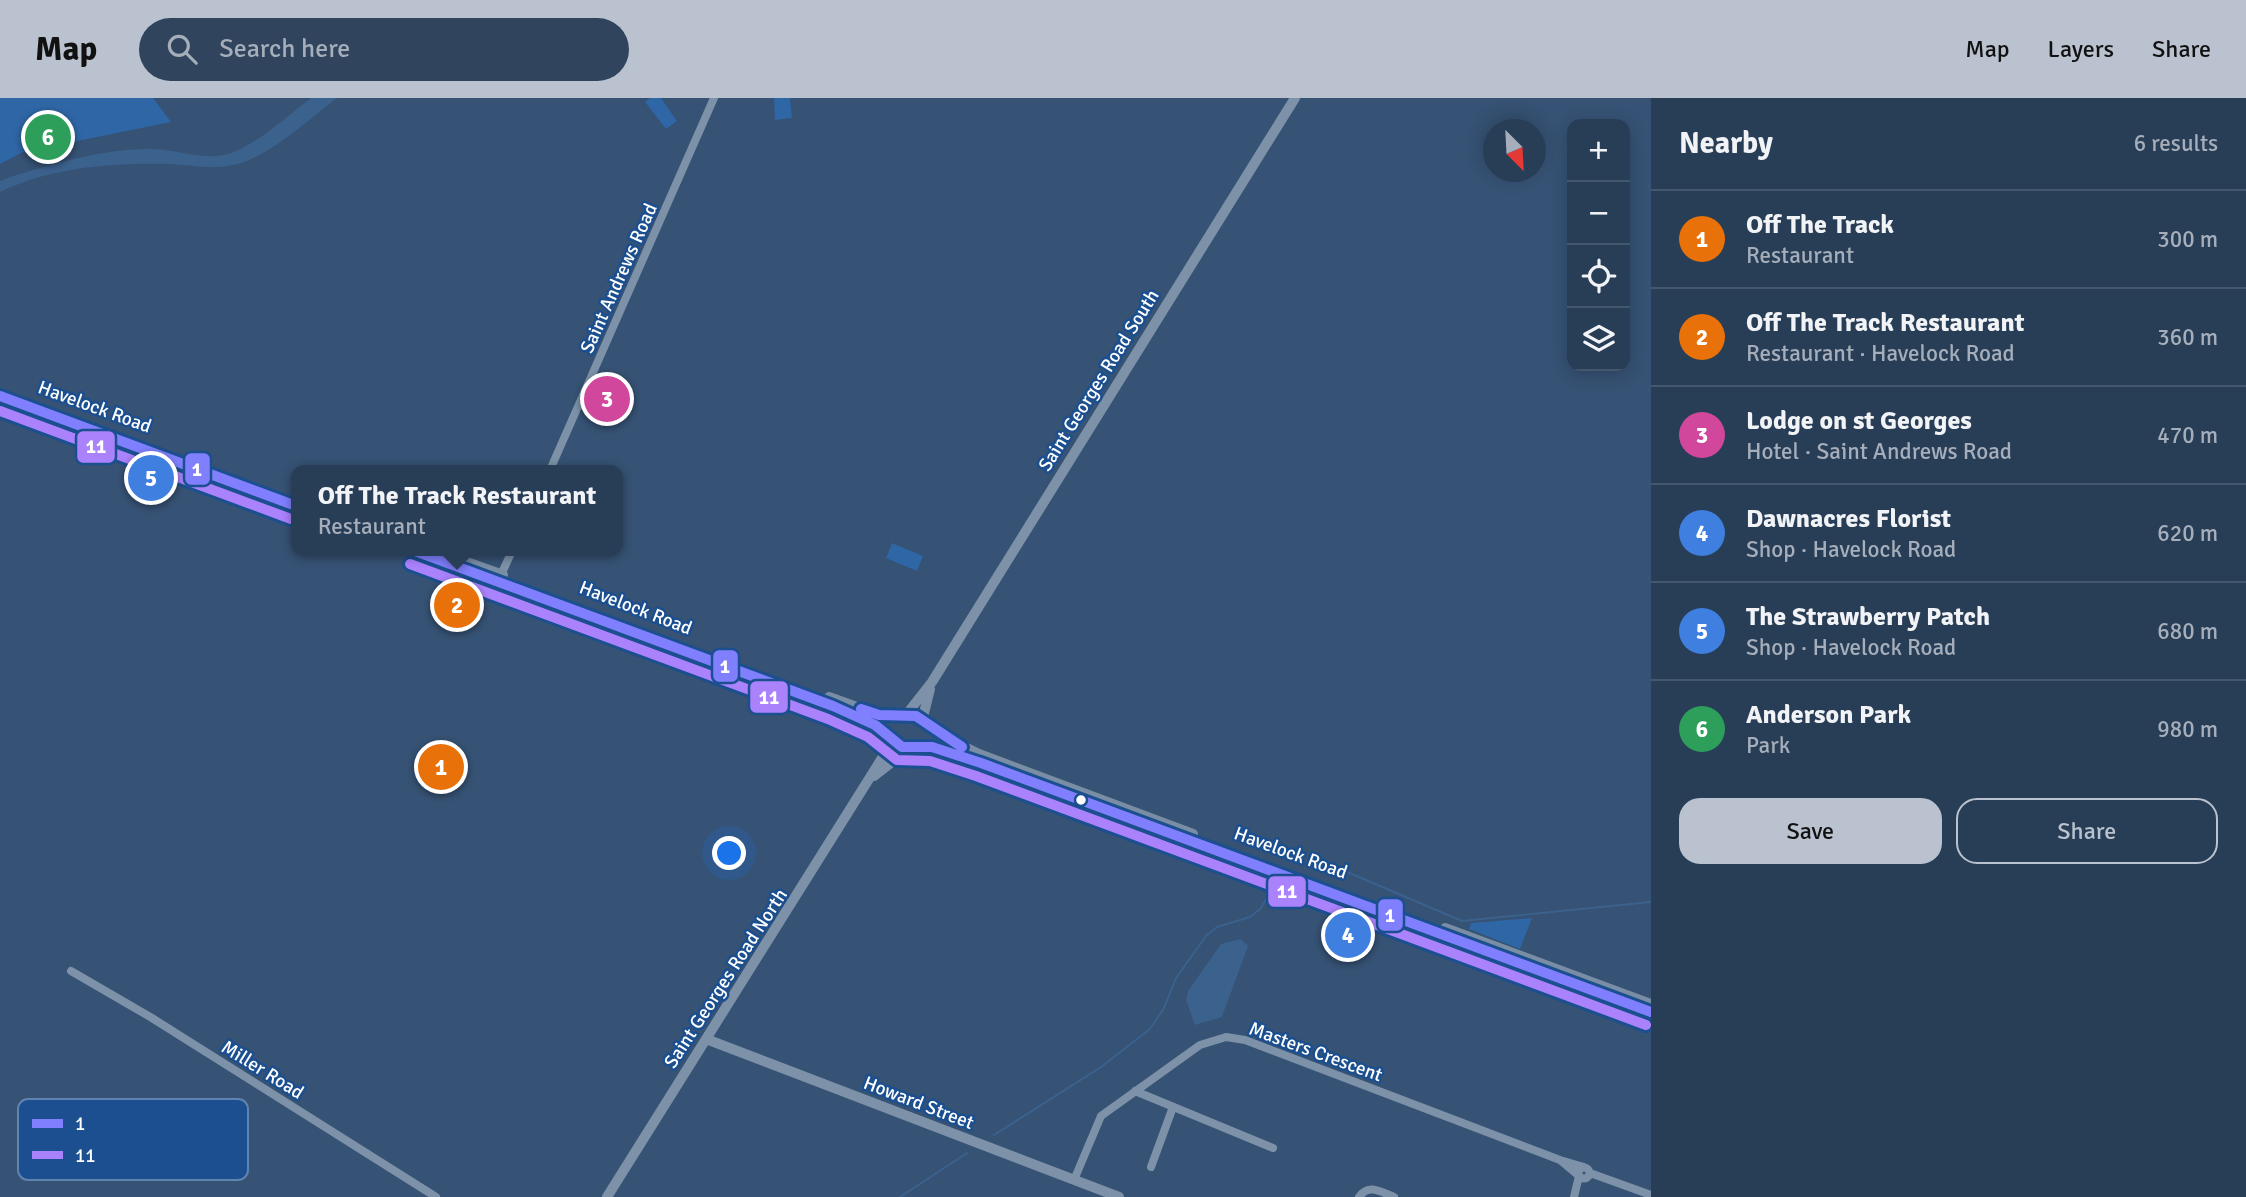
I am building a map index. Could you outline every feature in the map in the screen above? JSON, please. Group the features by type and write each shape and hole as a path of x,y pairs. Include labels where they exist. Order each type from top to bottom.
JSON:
{"main road":[{"name":"Havelock Road","path":"0,390 291,497"},
{"name":"Havelock Road","path":"0,396 291,504"},
{"name":"Havelock Road","path":"431,556 499,578 868,711 904,716"},
{"name":"Havelock Road","path":"448,556 833,706 875,725 894,739"},
{"path":"904,716 923,722 922,737 911,748 902,747 894,739 896,725 904,716"},
{"name":"Havelock Road","path":"923,722 952,742 978,754 1651,1004"},
{"name":"Havelock Road","path":"911,748 932,747 981,763 1651,1012"}],"street":[{"name":"Saint Andrews Road","path":"552,465 714,98"},
{"name":"Saint Georges Road South","path":"904,716 932,682 1296,98"},
{"path":"499,578 510,556"},
{"name":"Saint Georges Road South","path":"923,722 932,682"},
{"name":"Saint Georges Road North","path":"607,1197 894,739"},
{"name":"Saint Georges Road North","path":"871,778 911,748"},
{"name":"Miller Road","path":"71,971 152,1018 436,1197"},
{"name":"Howard Street","path":"706,1038 1119,1197"},
{"name":"Masters Crescent","path":"1074,1180 1101,1115 1200,1045 1226,1038 1245,1040 1560,1160 1585,1174 1651,1195"},
{"path":"1135,1091 1273,1148"},
{"path":"1151,1167 1173,1107"},
{"path":"1575,1197 1585,1174"},
{"path":"1359,1197 1364,1191 1372,1189 1394,1197"}],"shaded area":[{"path":"0,98 153,98 171,122 23,152 0,164"},
{"path":"311,98 337,98 273,147 233,165 201,167 147,164 83,168 41,177 0,192 0,181 81,157 134,149 201,156 231,153 262,136"},
{"path":"650,98 661,98 677,121 666,129 645,102"},
{"path":"774,98 790,98 792,118 775,120"},
{"path":"892,543 923,556 917,571 886,558"},
{"path":"1532,918 1520,949 1469,929 1471,923"},
{"path":"1241,939 1248,946 1222,1017 1195,1025 1186,1000 1188,991 1221,944"}],"waterway":[{"path":"1312,857 1462,921 1651,902"},
{"path":"994,1135 1101,1067 1150,1029 1164,1008 1176,978 1206,936 1217,927 1250,917 1261,908 1276,881"},
{"path":"900,1197 967,1153"}],"transit line":[{"name":"1","path":"0,396 291,504"},
{"name":"11","path":"0,411 291,519"},
{"name":"1","path":"428,556 833,706 875,725 902,747 932,747 981,763 1651,1012"},
{"name":"11","path":"410,564 828,719 868,737 897,760 930,761 976,776 1646,1025"},
{"name":"1","path":"861,709 879,715 916,716 962,747"}],"place":[{"name":"Anderson Park","path":"48,137"},
{"name":"Lodge on st Georges","path":"607,399"},
{"name":"The Strawberry Patch","path":"151,478"},
{"name":"Off The Track Restaurant","path":"457,605"},
{"name":"Off The Track","path":"441,767"},
{"name":"Dawnacres Florist","path":"1348,935"}]}
